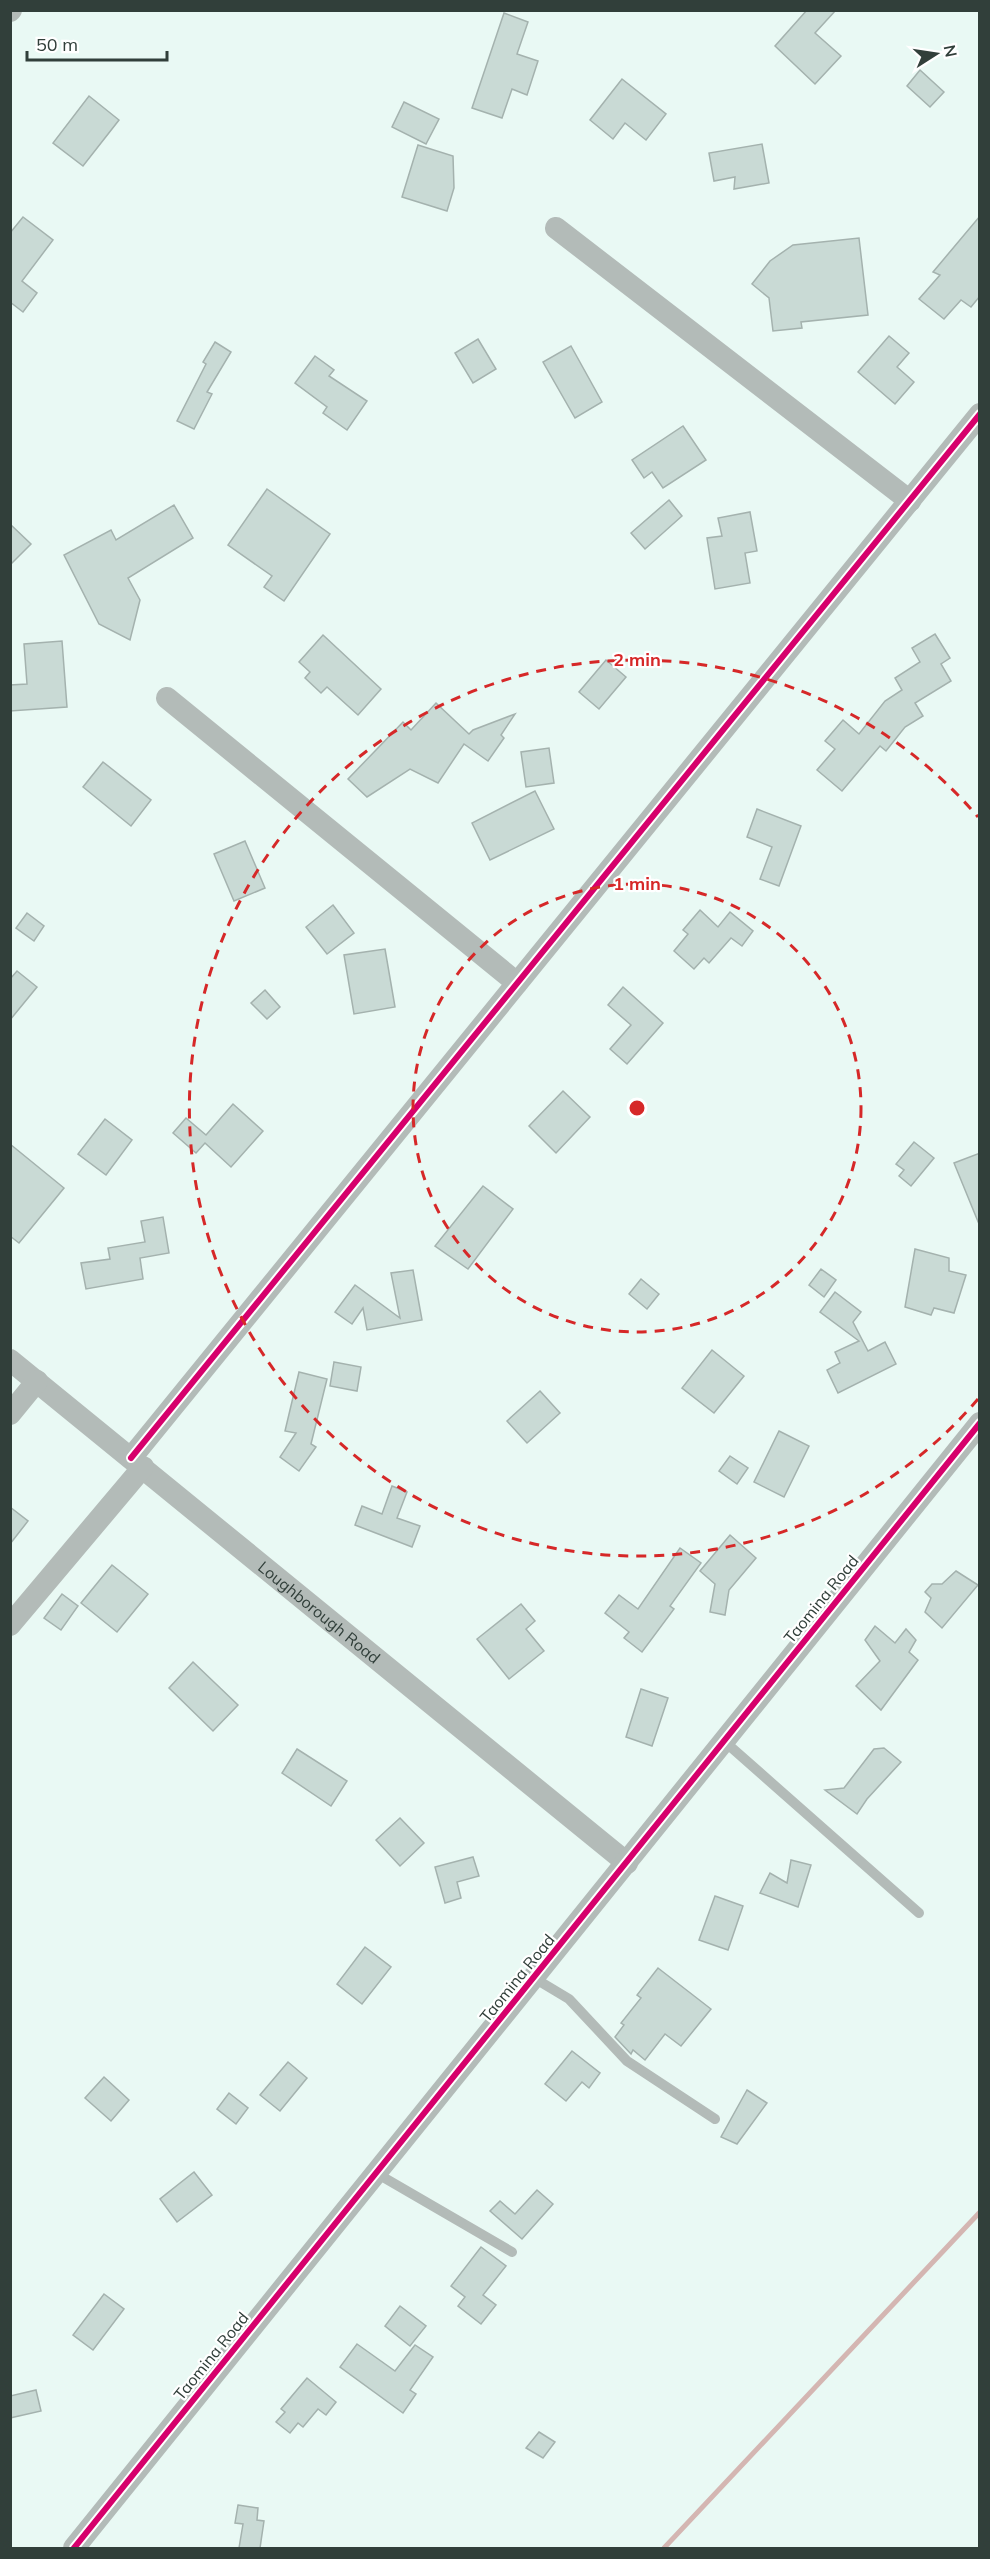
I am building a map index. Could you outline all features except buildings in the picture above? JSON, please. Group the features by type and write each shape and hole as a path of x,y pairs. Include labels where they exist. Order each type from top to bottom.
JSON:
{"street":[{"path":"556,228 910,501"},
{"path":"10,1625 517,983 980,414"},
{"path":"166,698 517,983"},
{"name":"Loughborough Road","path":"10,1360 627,1863"},
{"path":"10,1414 37,1381"},
{"name":"Taomina Road","path":"74,2548 980,1423"}],"lane":[{"path":"724,1742 919,1913"},
{"path":"534,1978 568,1999 627,2061 715,2119"},
{"path":"376,2173 512,2252"}],"waterway":[{"path":"664,2548 980,2212"}],"cycle path":[{"path":"131,1458 980,414"},
{"path":"74,2548 980,1423"}]}
